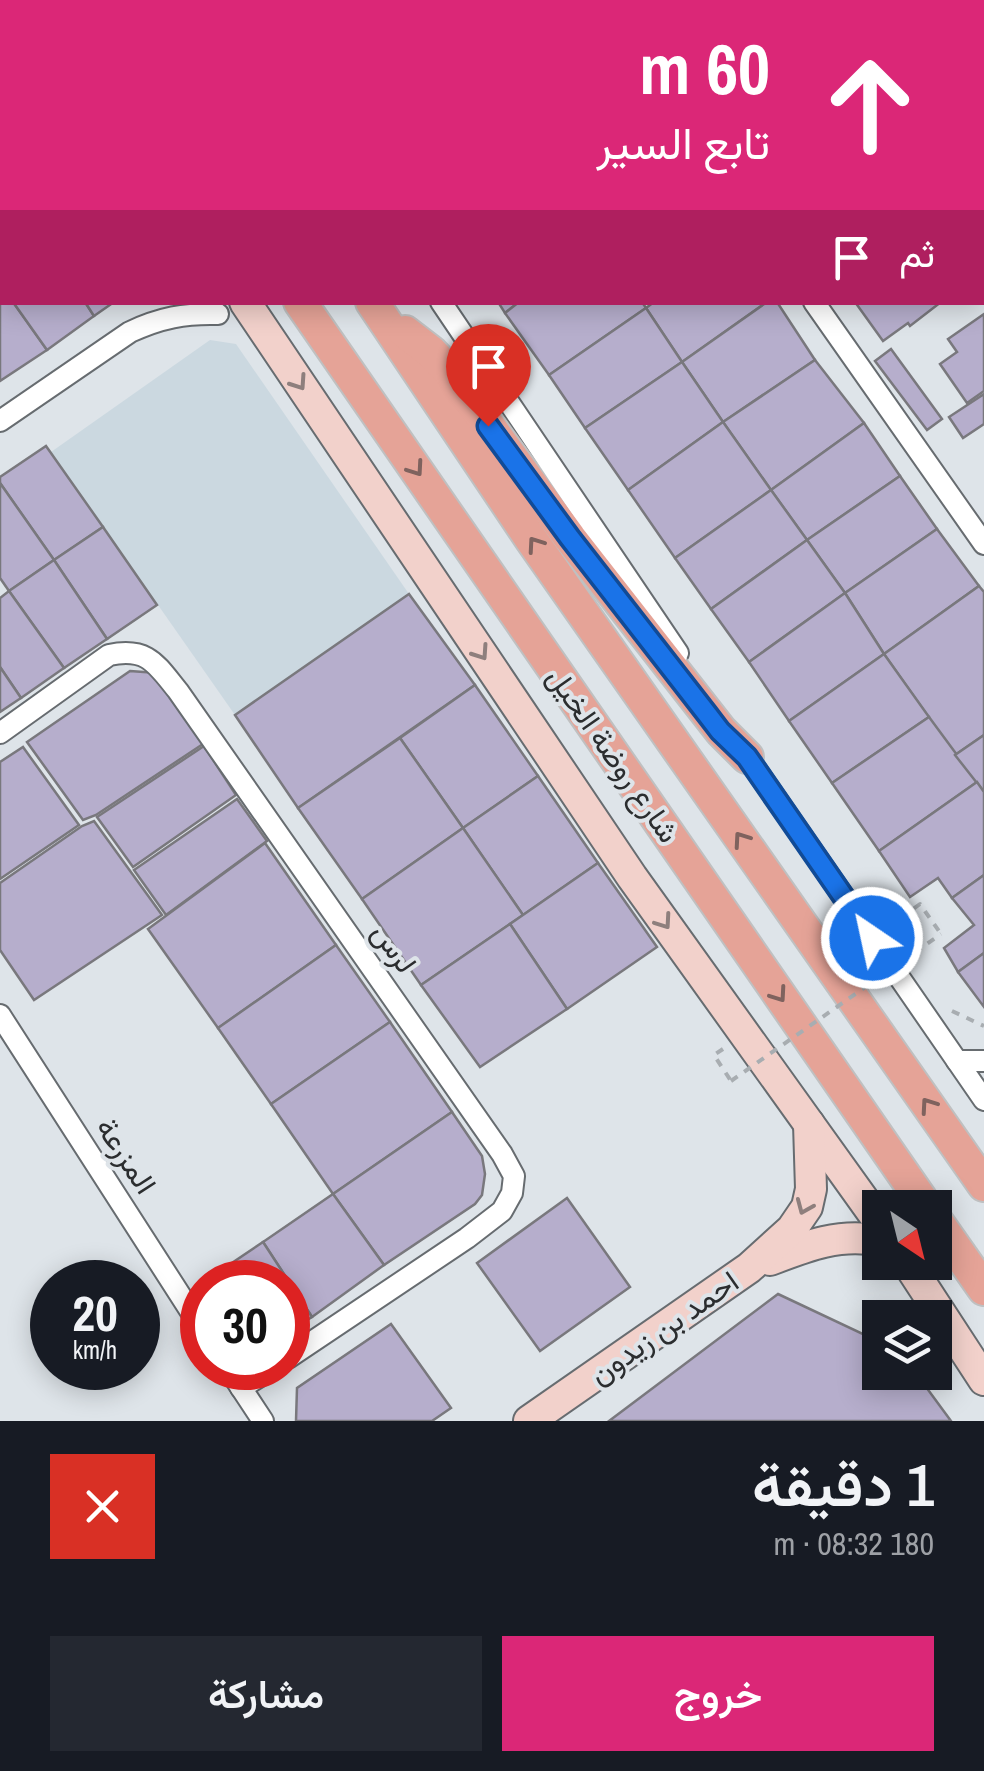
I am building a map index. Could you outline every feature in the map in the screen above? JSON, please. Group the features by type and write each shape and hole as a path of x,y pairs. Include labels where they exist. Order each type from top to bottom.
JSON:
{"main road":[{"name":"شارع روضة الخيل","path":"302,305 915,1190"},
{"name":"شارع روضة الخيل","path":"377,309 542,555 984,1184"},
{"path":"377,309 449,371 570,538 720,731 747,757"},
{"path":"952,1243 984,1289"}],"street":[{"path":"130,332 153,305"},
{"path":"443,305 984,1100"},
{"path":"816,305 984,544"},
{"path":"0,421 150,322 172,316 232,311"},
{"name":"شارع روضة الخيل","path":"232,311 862,1198"},
{"name":"لرس","path":"0,732 109,655 128,651 152,660 201,723 514,1176 512,1193 502,1211 310,1343"},
{"name":"المزرعة","path":"0,1015 180,1295"},
{"path":"957,1061 984,1061"},
{"name":"احمد بن زيدون","path":"529,1421 749,1268 792,1229 806,1207 811,1189 810,1124"},
{"name":"احمد بن زيدون","path":"749,1268 806,1246 862,1238"},
{"path":"919,1280 984,1380"},
{"path":"242,1390 263,1421"}],"path":[{"path":"714,1056 731,1081 941,934 920,904 872,938"}],"shaded area":[{"path":"210,340 236,344 409,594 235,715 51,452"}],"building":[{"path":"0,305 15,305 47,350 0,381"},
{"path":"15,305 87,305 94,316 47,350"},
{"path":"87,305 110,305 94,316"},
{"path":"515,305 646,308 549,375 505,313"},
{"path":"650,305 763,305 682,362 646,308"},
{"path":"763,305 779,305 815,360 723,422 682,362"},
{"path":"857,305 937,305 910,326 908,323 883,341"},
{"path":"646,308 682,362 585,428 549,375"},
{"path":"984,314 984,391 967,403 940,364 957,352 948,339"},
{"path":"891,349 942,419 927,430 875,361"},
{"path":"815,360 864,423 771,490 723,422"},
{"path":"682,362 723,422 628,490 585,428"},
{"path":"984,394 984,424 963,438 949,417"},
{"path":"723,422 771,490 675,558 628,490"},
{"path":"864,423 900,476 807,540 771,490"},
{"path":"46,446 103,527 54,560 0,483 0,477"},
{"path":"900,476 937,529 845,593 807,540"},
{"path":"0,483 54,560 9,591 0,578"},
{"path":"771,490 807,540 711,609 675,558"},
{"path":"103,527 157,605 107,639 54,560"},
{"path":"937,529 979,586 884,654 845,593"},
{"path":"807,540 845,593 749,662 711,609"},
{"path":"54,560 107,639 64,668 9,591"},
{"path":"979,586 984,592 984,735 955,755 884,654"},
{"path":"9,591 64,668 21,698 0,667 0,598"},
{"path":"845,593 884,654 789,721 749,662"},
{"path":"409,594 475,685 298,808 235,715"},
{"path":"884,654 929,717 832,783 789,721"},
{"path":"0,667 21,698 0,712"},
{"path":"130,671 157,673 203,744 83,820 27,742"},
{"path":"475,685 538,776 463,828 400,738"},
{"path":"929,717 977,782 879,851 832,783"},
{"path":"984,735 984,792 955,755"},
{"path":"400,738 463,828 362,899 298,808"},
{"path":"204,746 236,795 133,867 97,817"},
{"path":"23,747 79,825 0,879 0,762"},
{"path":"538,776 598,863 523,915 463,828"},
{"path":"977,782 984,792 984,875 952,898 938,878 910,897 879,851"},
{"path":"237,799 267,841 166,915 134,870"},
{"path":"94,821 162,915 34,1000 0,950 0,883"},
{"path":"463,828 523,915 421,985 362,899"},
{"path":"265,843 336,945 218,1028 148,929"},
{"path":"598,863 657,947 567,1009 510,924"},
{"path":"984,875 984,953 958,972 944,948 974,925 952,898"},
{"path":"510,924 567,1009 480,1067 421,985"},
{"path":"336,945 390,1022 271,1104 218,1028"},
{"path":"984,953 984,1007 958,972"},
{"path":"390,1022 452,1112 333,1194 271,1104"},
{"path":"452,1112 482,1156 482,1195 475,1204 384,1265 333,1194"},
{"path":"333,1194 384,1265 312,1317 310,1260 275,1260 263,1242"},
{"path":"567,1198 630,1287 540,1351 477,1263"},
{"path":"263,1242 275,1260 236,1260"},
{"path":"778,1294 862,1334 862,1390 928,1390 951,1421 609,1421"},
{"path":"391,1324 451,1408 432,1421 296,1421 297,1390 310,1390 310,1379"}],"route":[{"path":"488,426 720,731 747,757 872,938"}]}
